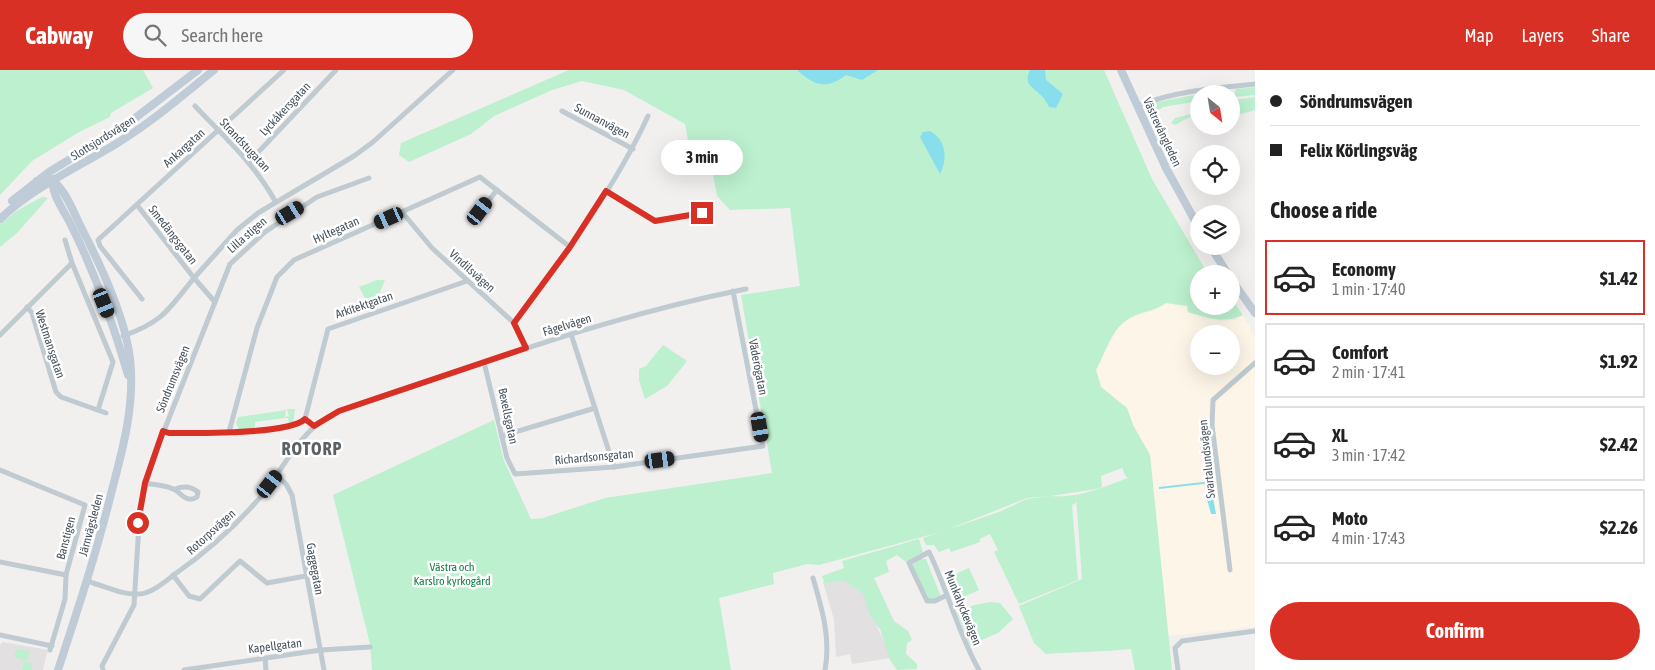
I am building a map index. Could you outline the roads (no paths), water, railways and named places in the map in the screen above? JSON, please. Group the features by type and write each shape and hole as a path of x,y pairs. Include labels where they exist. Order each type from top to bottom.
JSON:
{"main road":[{"name":"Slottsjordsvägen","path":"0,215 25,189 37,180 126,125 198,70"},
{"name":"Slottsjordsvägen","path":"0,219 23,198 149,122 214,70"},
{"name":"Västrevångleden","path":"1121,70 1166,168 1190,212"},
{"path":"37,180 52,181 62,164"},
{"path":"23,198 42,192 61,196 63,181 68,172"},
{"name":"Järnvägsleden","path":"52,181 91,248 126,335 130,360 130,400 122,451 87,581 58,670"},
{"name":"Järnvägsleden","path":"61,196 118,338 130,382"},
{"path":"1240,292 1255,313"}],"street":[{"name":"Ankargatan","path":"142,299 100,246 98,240 284,70"},
{"name":"Lyckåkersgatan","path":"249,162 336,70"},
{"path":"118,338 145,328 158,320 237,230 275,201 367,147 453,70"},
{"path":"1137,106 1157,98 1200,90 1255,84"},
{"name":"Strandstugatan","path":"195,106 249,162 264,180 275,201"},
{"name":"Sunnanvägen","path":"562,111 633,149"},
{"path":"514,323 570,247 633,149 648,116"},
{"name":"Hyltegatan","path":"229,432 257,328 277,277 294,260 480,177 570,247"},
{"name":"Lilla stigen","path":"215,302 230,264 265,232 317,197 369,178"},
{"path":"480,211 497,190"},
{"path":"606,191 655,221 702,213"},
{"name":"Smedängsgatan","path":"137,205 194,278"},
{"name":"Vindilsvägen","path":"402,212 432,248 514,323 526,348"},
{"path":"65,240 72,263 113,362 98,410"},
{"path":"0,335 72,263"},
{"path":"194,278 215,302"},
{"name":"Arkitektgatan","path":"305,419 328,329 467,281"},
{"name":"Fågelvägen","path":"314,426 339,411 526,348 657,308 746,289"},
{"name":"Väderögatan","path":"733,291 763,446"},
{"name":"Söndrumsvägen","path":"102,668 134,605 140,508 145,483 163,431 215,302"},
{"name":"Westmansgatan","path":"28,307 32,313 56,392 61,397 106,413"},
{"path":"571,334 614,467"},
{"name":"Bexellsgatan","path":"484,362 507,458 515,474"},
{"name":"Svartalundsvägen","path":"1230,570 1212,425 1213,400 1255,363"},
{"path":"502,436 595,408"},
{"path":"163,431 169,433 229,432 293,426 305,419 314,426"},
{"name":"Rotorpsvägen","path":"136,594 148,592 195,560 235,525 277,476 302,439 314,426"},
{"name":"Richardsonsgatan","path":"515,474 614,467 763,446"},
{"name":"Banstigen","path":"0,470 85,505 66,575 65,599 51,648 0,635"},
{"name":"Gaggegatan","path":"277,476 286,484 292,494 324,670"},
{"path":"145,483 175,490"},
{"name":"Munkalyckevägen","path":"947,595 928,602 909,563 929,552 979,670"},
{"path":"173,575 189,596 200,599 240,561 267,583 306,576"},
{"path":"0,562 66,575"},
{"path":"814,578 828,641 825,670"},
{"path":"87,581 136,594"},
{"path":"1178,670 1175,648 1182,641 1255,631"},
{"name":"Kapellgatan","path":"184,670 321,650 370,647"},
{"path":"264,658 266,670"}],"water":[{"path":"797,70 878,70 862,80 846,75 832,83 821,84 809,80"},
{"path":"1030,70 1045,70 1046,80 1063,94 1056,108 1049,107 1043,97 1030,85 1028,75"},
{"path":"930,131 939,139 944,150 943,168 940,174 920,137 923,132"},
{"path":"1212,481 1212,483 1159,489 1159,487"},
{"path":"1213,497 1216,514 1211,514 1207,499"}],"district":[{"name":"ROTORP","path":"312,449"}],"park label":[{"name":"Västra och Karslro kyrkogård","path":"452,574"}]}
